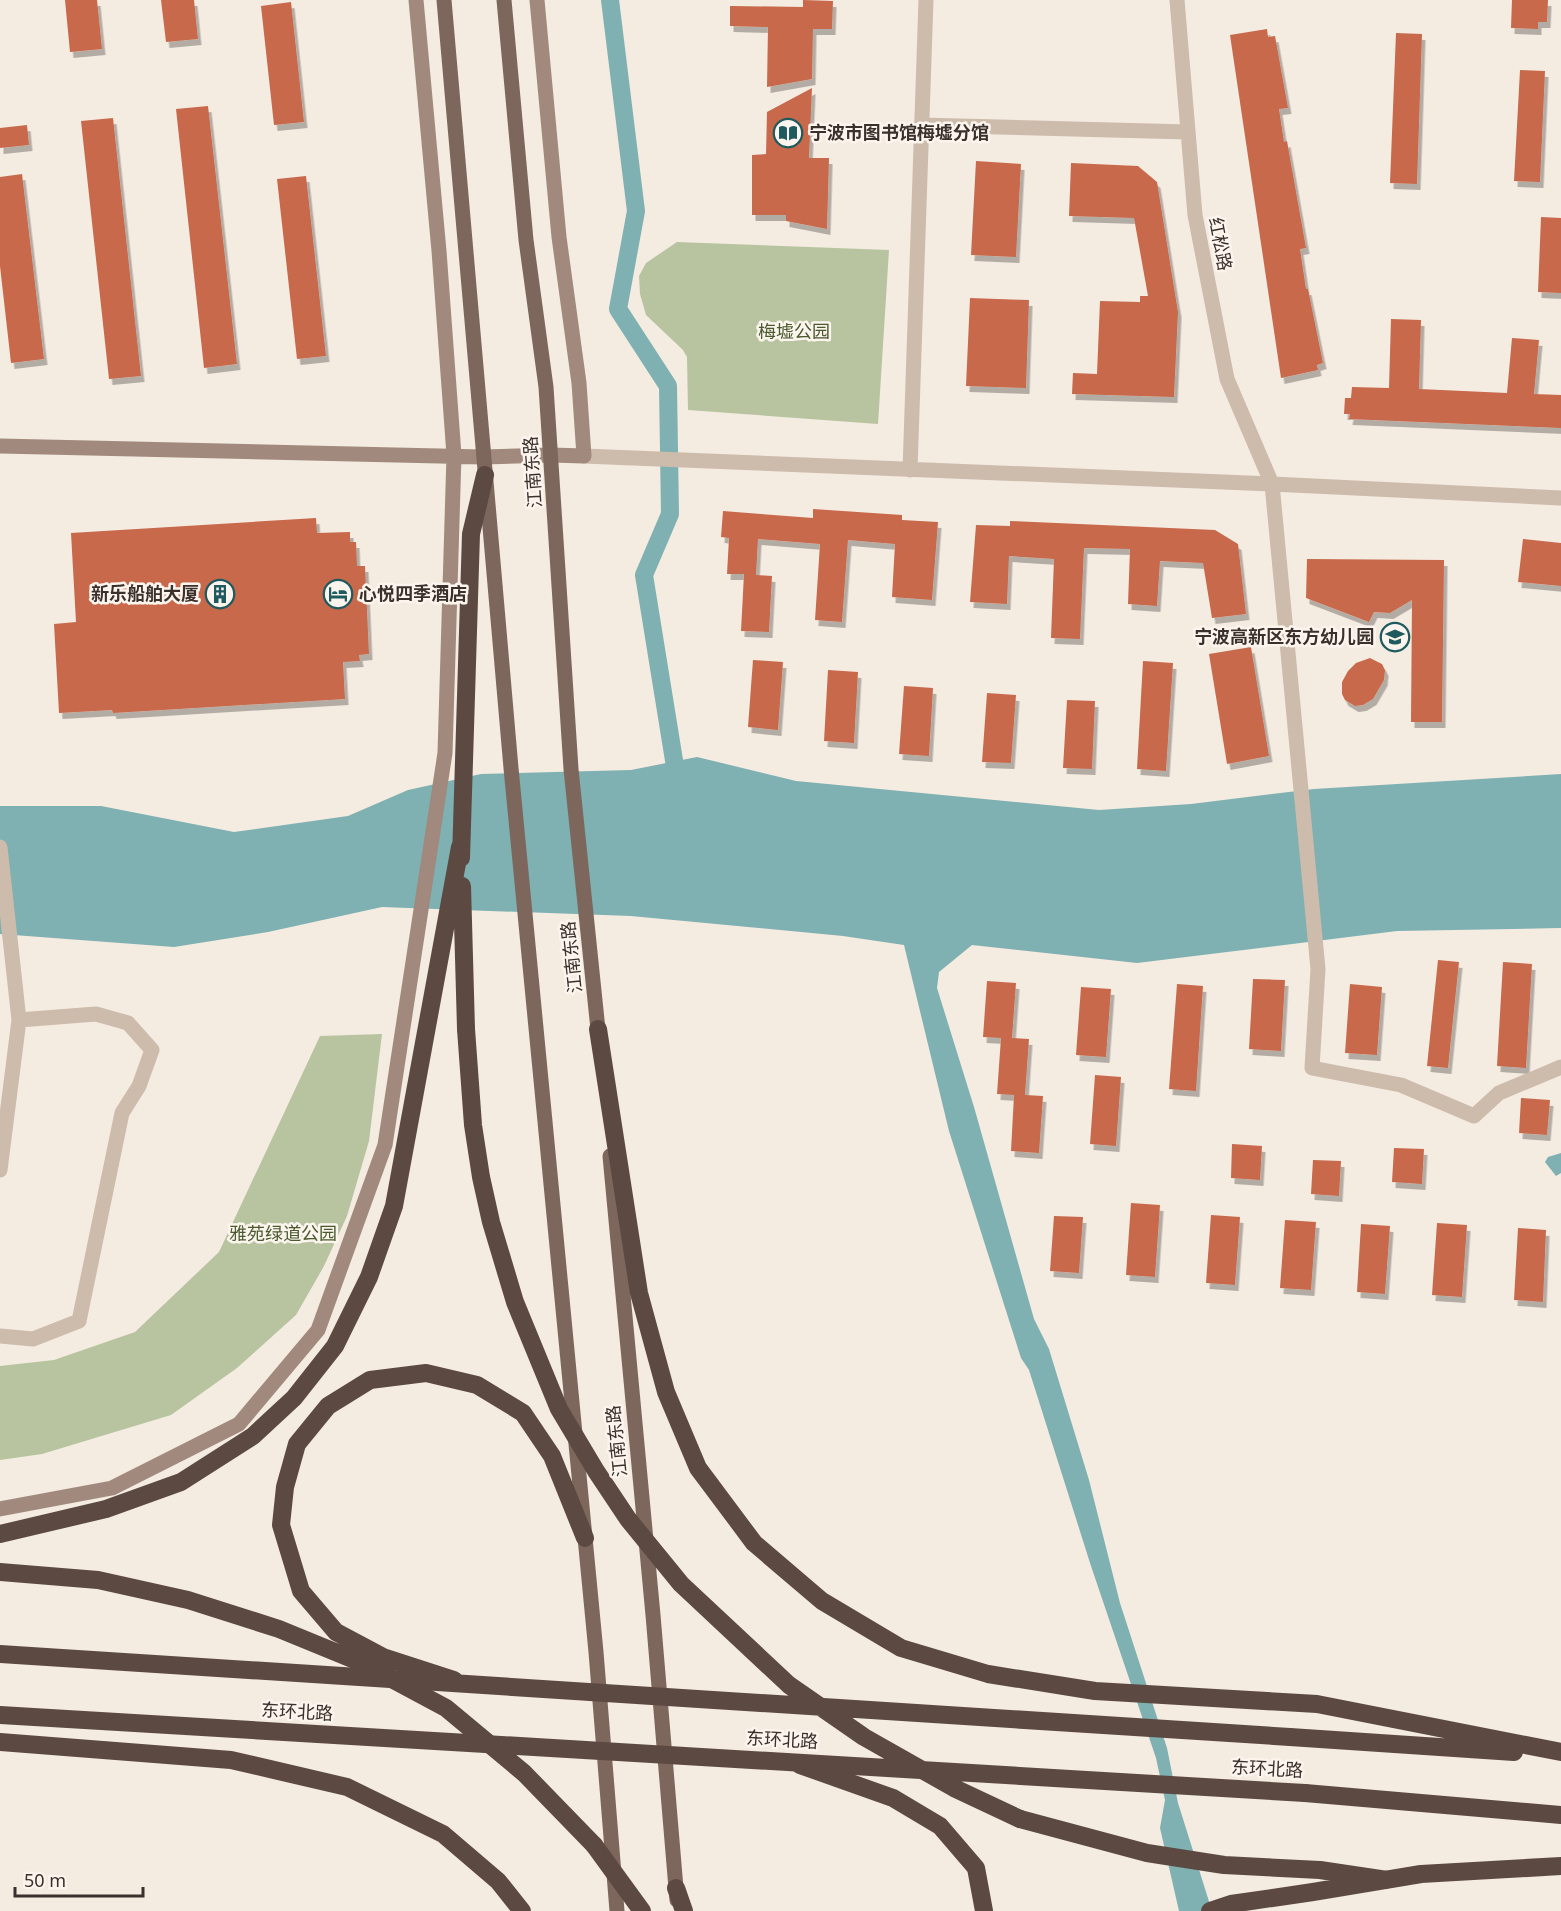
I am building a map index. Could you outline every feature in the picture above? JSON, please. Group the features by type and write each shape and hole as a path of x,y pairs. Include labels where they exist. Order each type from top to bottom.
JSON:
{"highway":[{"path":"0,1534 106,1509 181,1482 254,1436 294,1398 335,1346 369,1277 394,1206 455,927 471,534 484,466"},
{"path":"455,927 473,1125 481,1177 491,1222 515,1302 559,1409 628,1519 681,1584 789,1685 864,1737 954,1788 1020,1819 1147,1853 1224,1865 1320,1870 1387,1880"},
{"path":"598,1029 639,1293 666,1392 698,1468 754,1543 822,1601 901,1648 988,1674 1095,1690 1317,1704 1561,1754"},
{"path":"467,1684 383,1657 336,1632 301,1591 281,1525 285,1486 297,1444 328,1406 370,1380 426,1373 477,1385 523,1413 552,1456 585,1538"},
{"path":"0,1572 98,1580 188,1600 279,1629 362,1663 446,1708 524,1773 594,1845 642,1911"},
{"name":"东环北路","path":"0,1654 1561,1754"},
{"name":"东环北路","path":"0,1715 1305,1792 1561,1815"},
{"path":"0,1742 231,1760 346,1787 443,1834 498,1881 522,1911"},
{"path":"793,1762 893,1798 940,1826 976,1868 984,1911"},
{"path":"1210,1911 1231,1904 1421,1874 1561,1866"},
{"path":"676,1888 684,1911"}],"main road":[{"path":"0,1509 112,1488 239,1424 318,1330 385,1145 445,753 454,455 439,251 416,0"},
{"path":"444,0 484,466 585,1538 617,1911"},
{"name":"江南东路","path":"504,0 526,240 546,387 571,769 653,1615 678,1911"},
{"path":"0,446 454,455 484,466 551,455 584,456 579,383 559,237 537,0"}],"street":[{"path":"910,470 926,0"},
{"name":"红松路","path":"1177,0 1195,215 1227,379 1272,484 1318,969 1312,1068 1401,1085 1474,1116 1499,1093 1561,1067"},
{"path":"921,125 1188,132"},
{"path":"584,456 1561,498"},
{"path":"0,847 19,1020 0,1170"},
{"path":"0,1336 33,1339 79,1321 122,1113 139,1086 152,1050 128,1023 96,1014 19,1020"}],"green space":[{"name":"梅墟公园","path":"677,242 889,250 878,424 688,410 687,357 683,350 646,315 640,294 639,276 646,263"},
{"name":"雅苑绿道公园","path":"382,1034 369,1141 347,1216 324,1266 296,1315 237,1368 171,1415 42,1454 0,1460 0,1366 54,1360 135,1332 219,1252 320,1036"}],"water":[{"path":"697,757 796,781 1099,810 1191,804 1314,789 1561,774 1561,928 1397,931 1137,963 972,945 939,972 937,988 974,1107 1034,1319 1049,1349 1089,1480 1120,1603 1167,1748 1178,1803 1212,1911 1179,1911 1160,1828 1165,1800 1156,1758 1091,1566 1029,1370 1021,1358 949,1131 904,945 843,936 631,916 382,907 268,932 174,947 0,934 0,806 101,806 234,832 348,816 408,790 481,774 631,770"},
{"path":"1561,1153 1561,1173 1556,1176 1545,1162 1548,1157"}],"building":[{"path":"65,0 97,0 102,49 70,52"},
{"path":"161,0 194,0 198,39 166,42"},
{"path":"803,0 833,1 832,29 813,29 812,79 767,87 768,27 730,26 730,6 803,7"},
{"path":"1512,0 1548,0 1547,22 1538,22 1538,29 1511,28"},
{"path":"291,2 304,122 274,125 261,6"},
{"path":"1267,29 1268,37 1275,36 1288,108 1279,109 1306,248 1300,249 1306,289 1308,289 1323,363 1317,365 1318,370 1281,378 1230,35"},
{"path":"1396,33 1422,34 1417,184 1390,183"},
{"path":"1520,70 1545,71 1540,182 1514,181"},
{"path":"812,88 809,158 829,158 827,229 786,221 786,215 752,215 752,155 766,154 767,112"},
{"path":"208,106 237,364 204,368 176,109"},
{"path":"113,118 141,376 109,379 81,121"},
{"path":"27,125 29,145 0,148 0,128"},
{"path":"976,161 1021,164 1016,257 971,255"},
{"path":"1071,163 1138,166 1157,182 1178,312 1174,397 1072,394 1073,373 1097,374 1100,301 1140,302 1140,296 1148,296 1134,218 1069,216"},
{"path":"22,174 44,359 11,363 0,266 0,177"},
{"path":"306,176 326,356 297,359 277,179"},
{"path":"1541,217 1561,218 1561,293 1538,292"},
{"path":"970,298 1029,300 1026,388 966,386"},
{"path":"1391,319 1421,320 1419,389 1507,393 1512,338 1539,340 1534,394 1561,395 1561,428 1349,419 1350,414 1344,414 1345,398 1351,398 1352,387 1389,388"},
{"path":"813,509 902,515 902,520 938,522 932,600 892,597 895,544 848,540 842,622 815,620 820,544 758,539 756,575 772,576 769,632 741,631 744,574 727,574 729,538 721,537 723,511 813,518"},
{"name":"新乐船舶大厦","path":"316,518 317,533 350,532 350,542 356,542 357,566 365,566 369,654 359,655 360,661 343,662 345,699 113,713 112,710 59,713 54,624 76,622 71,533"},
{"path":"1010,521 1215,530 1238,544 1246,614 1212,618 1203,563 1160,561 1157,606 1128,604 1130,549 1084,548 1080,639 1051,638 1054,559 1009,556 1007,604 970,602 976,525 1010,526"},
{"path":"1523,539 1561,543 1561,586 1518,582"},
{"path":"1307,559 1444,560 1442,722 1411,722 1412,600 1390,613 1374,612 1369,622 1306,598"},
{"path":"1251,647 1269,756 1227,764 1209,654"},
{"path":"1370,658 1382,664 1385,670 1384,680 1373,699 1363,705 1355,706 1345,700 1342,694 1342,682 1356,663"},
{"path":"753,660 783,662 778,730 748,727"},
{"path":"1143,661 1173,663 1166,771 1137,769"},
{"path":"828,670 858,672 854,743 824,741"},
{"path":"904,686 933,688 929,756 899,754"},
{"path":"987,693 1016,695 1011,763 982,762"},
{"path":"1067,700 1095,701 1092,769 1063,768"},
{"path":"1438,960 1459,962 1448,1068 1427,1066"},
{"path":"1503,962 1532,964 1526,1068 1497,1066"},
{"path":"1253,979 1285,980 1281,1051 1249,1049"},
{"path":"987,981 1016,983 1012,1038 1029,1039 1025,1095 1043,1096 1039,1153 1011,1151 1014,1095 997,1094 1001,1038 983,1037"},
{"path":"1177,984 1203,986 1196,1091 1169,1089"},
{"path":"1350,984 1382,987 1377,1055 1345,1053"},
{"path":"1081,987 1111,989 1106,1057 1076,1055"},
{"path":"1095,1075 1121,1077 1116,1146 1090,1144"},
{"path":"1521,1098 1550,1100 1547,1135 1519,1133"},
{"path":"1232,1144 1262,1146 1260,1180 1231,1178"},
{"path":"1394,1148 1424,1149 1422,1184 1392,1182"},
{"path":"1313,1160 1341,1161 1339,1196 1311,1194"},
{"path":"1131,1203 1160,1205 1155,1277 1126,1275"},
{"path":"1211,1215 1240,1217 1235,1285 1206,1283"},
{"path":"1054,1216 1083,1217 1079,1273 1050,1271"},
{"path":"1285,1220 1316,1222 1311,1290 1280,1288"},
{"path":"1437,1223 1467,1225 1462,1297 1432,1295"},
{"path":"1361,1224 1390,1226 1385,1294 1357,1292"},
{"path":"1518,1228 1546,1230 1543,1302 1514,1300"}],"waterway":[{"path":"610,0 636,211 618,309 668,386 670,514 644,575 678,785"}],"place":[{"name":"宁波市图书馆梅墟分馆","path":"788,133"},
{"name":"新乐船舶大厦","path":"220,594"},
{"name":"心悦四季酒店","path":"338,594"},
{"name":"宁波高新区东方幼儿园","path":"1395,637"}]}
